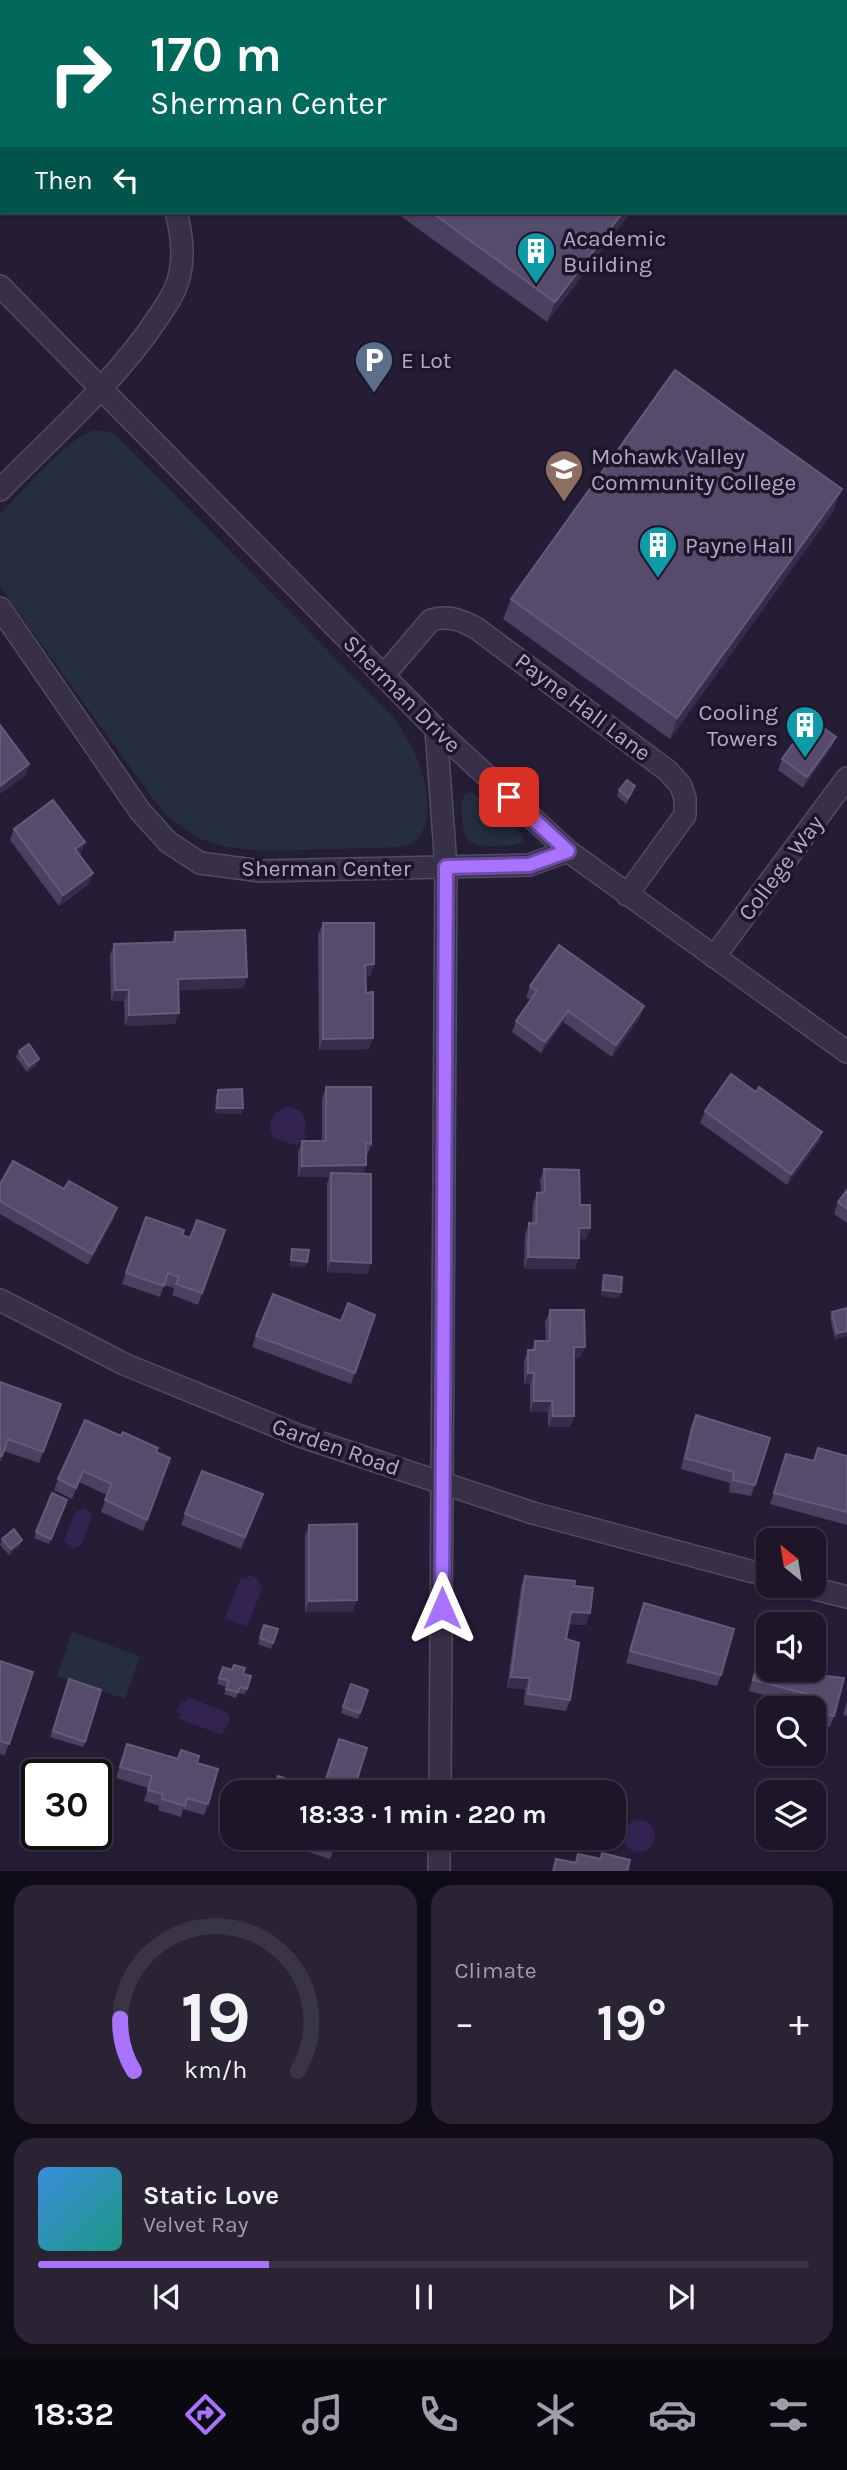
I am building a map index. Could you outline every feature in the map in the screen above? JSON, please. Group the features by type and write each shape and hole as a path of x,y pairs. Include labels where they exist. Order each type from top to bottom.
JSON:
{"street":[{"path":"0,490 129,357 171,297 178,282 181,265 182,237 176,214"},
{"name":"Sherman Drive","path":"0,286 436,729 568,851 847,1052"},
{"name":"Sherman Center","path":"0,608 140,811 168,842 186,856 201,863 260,871 529,865 568,851"},
{"name":"Payne Hall Lane","path":"383,676 431,620 454,618 477,628 668,771 681,786 685,798 685,815 626,895"},
{"path":"436,729 446,867 440,1780"},
{"name":"College Way","path":"714,957 847,778"},
{"name":"Garden Road","path":"0,1300 124,1364 299,1436 533,1513 756,1573"},
{"path":"826,1592 847,1597"},
{"path":"439,1850 439,1871"}],"shaded area":[{"path":"96,430 114,433 397,721 418,761 427,798 426,823 413,842 402,847 267,851 226,847 201,839 183,828 167,816 154,800 0,587 0,514 59,453 85,434"},
{"path":"472,792 521,834 523,841 515,845 501,846 483,846 471,842 464,833 462,805 466,793"},
{"path":"291,1107 302,1112 306,1123 304,1134 307,1137 297,1146 274,1138 270,1127 275,1113"},
{"path":"84,1508 92,1515 91,1519 82,1544 72,1549 64,1541 75,1512"},
{"path":"248,1575 259,1579 258,1583 263,1585 247,1627 225,1618 241,1577 246,1579"},
{"path":"72,1632 140,1656 125,1699 57,1676"},
{"path":"188,1697 228,1713 230,1719 222,1735 179,1719 181,1714 176,1713 182,1700 186,1702"},
{"path":"633,1821 645,1821 654,1830 654,1842 645,1851 633,1851 626,1844 626,1828"}],"building":[{"name":"Academic Building","path":"434,214 621,214 555,302"},
{"name":"Payne Hall","path":"675,370 842,489 677,718 511,599"},
{"name":"Cooling Towers","path":"811,719 836,737 807,777 782,759"},
{"path":"0,725 29,764 0,786"},
{"path":"627,780 635,786 628,798 619,790"},
{"path":"53,800 85,842 75,849 93,873 63,895 14,829"},
{"path":"323,923 374,923 374,964 365,965 366,993 373,992 373,1038 323,1039"},
{"path":"245,930 247,977 178,979 179,1013 129,1015 129,990 115,990 114,944 175,942 175,932"},
{"path":"559,945 644,1006 616,1045 568,1011 545,1042 516,1021 537,991 530,986"},
{"path":"29,1044 39,1059 29,1066 19,1051"},
{"path":"731,1074 756,1092 759,1087 822,1132 791,1174 705,1111"},
{"path":"326,1087 371,1087 371,1144 366,1142 366,1165 302,1166 302,1141 326,1141"},
{"path":"242,1089 243,1108 217,1108 218,1090"},
{"path":"13,1161 64,1189 69,1181 117,1208 92,1254 0,1201 0,1184"},
{"path":"544,1169 579,1170 580,1205 590,1205 590,1228 579,1228 579,1258 528,1257 529,1223 536,1224 537,1193 545,1192"},
{"path":"331,1173 371,1174 371,1263 331,1261"},
{"path":"847,1190 847,1209 838,1202"},
{"path":"146,1217 184,1230 182,1235 190,1238 197,1220 225,1230 202,1293 176,1284 179,1277 168,1273 164,1286 126,1273"},
{"path":"292,1249 309,1250 307,1262 291,1260"},
{"path":"604,1275 622,1277 621,1292 603,1290"},
{"path":"273,1294 341,1321 348,1303 375,1315 355,1373 256,1336"},
{"path":"847,1308 847,1331 837,1333 832,1312"},
{"path":"550,1310 584,1310 585,1347 574,1347 574,1416 553,1416 552,1401 534,1401 534,1373 528,1373 528,1350 535,1350 535,1341 550,1341"},
{"path":"0,1382 61,1404 43,1452 8,1439 0,1456"},
{"path":"696,1415 770,1438 755,1485 733,1480 734,1472 685,1458"},
{"path":"85,1420 121,1436 123,1432 158,1448 156,1452 170,1458 147,1520 105,1500 112,1484 83,1471 76,1488 58,1479"},
{"path":"818,1448 847,1456 847,1512 774,1493 786,1454 814,1461"},
{"path":"202,1471 263,1494 245,1537 185,1514"},
{"path":"52,1493 67,1500 51,1539 36,1532"},
{"path":"357,1524 357,1600 309,1601 309,1525"},
{"path":"14,1529 22,1540 11,1549 2,1539"},
{"path":"525,1576 575,1581 574,1586 593,1588 590,1613 571,1612 566,1639 579,1643 570,1700 528,1694 530,1678 511,1677"},
{"path":"644,1603 734,1629 721,1675 630,1651"},
{"path":"264,1625 278,1629 273,1643 260,1638"},
{"path":"0,1661 33,1672 9,1744 0,1741"},
{"path":"234,1665 245,1668 243,1674 251,1676 247,1689 240,1687 238,1692 226,1689 229,1681 219,1678 223,1667 232,1670"},
{"path":"826,1676 844,1678 834,1716 826,1714 826,1696 815,1696 761,1682 826,1682"},
{"path":"69,1679 101,1690 85,1742 53,1731"},
{"path":"351,1684 368,1690 360,1713 343,1707"},
{"path":"339,1739 367,1748 357,1780 326,1780"},
{"path":"127,1744 178,1759 181,1750 199,1756 197,1763 218,1769 208,1804 187,1798 185,1806 162,1799 163,1794 148,1790 152,1776 120,1767"},
{"path":"602,1853 630,1860 627,1871 553,1871 556,1859 576,1863 578,1854 601,1859"}],"place":[{"name":"Academic Building","path":"536,285"},
{"name":"E Lot","path":"374,394"},
{"name":"Mohawk Valley Community College","path":"564,503"},
{"name":"Payne Hall","path":"658,579"},
{"name":"Cooling Towers","path":"805,759"}],"route":[{"path":"442,1608 446,867 529,865 568,851 509,797"}]}
